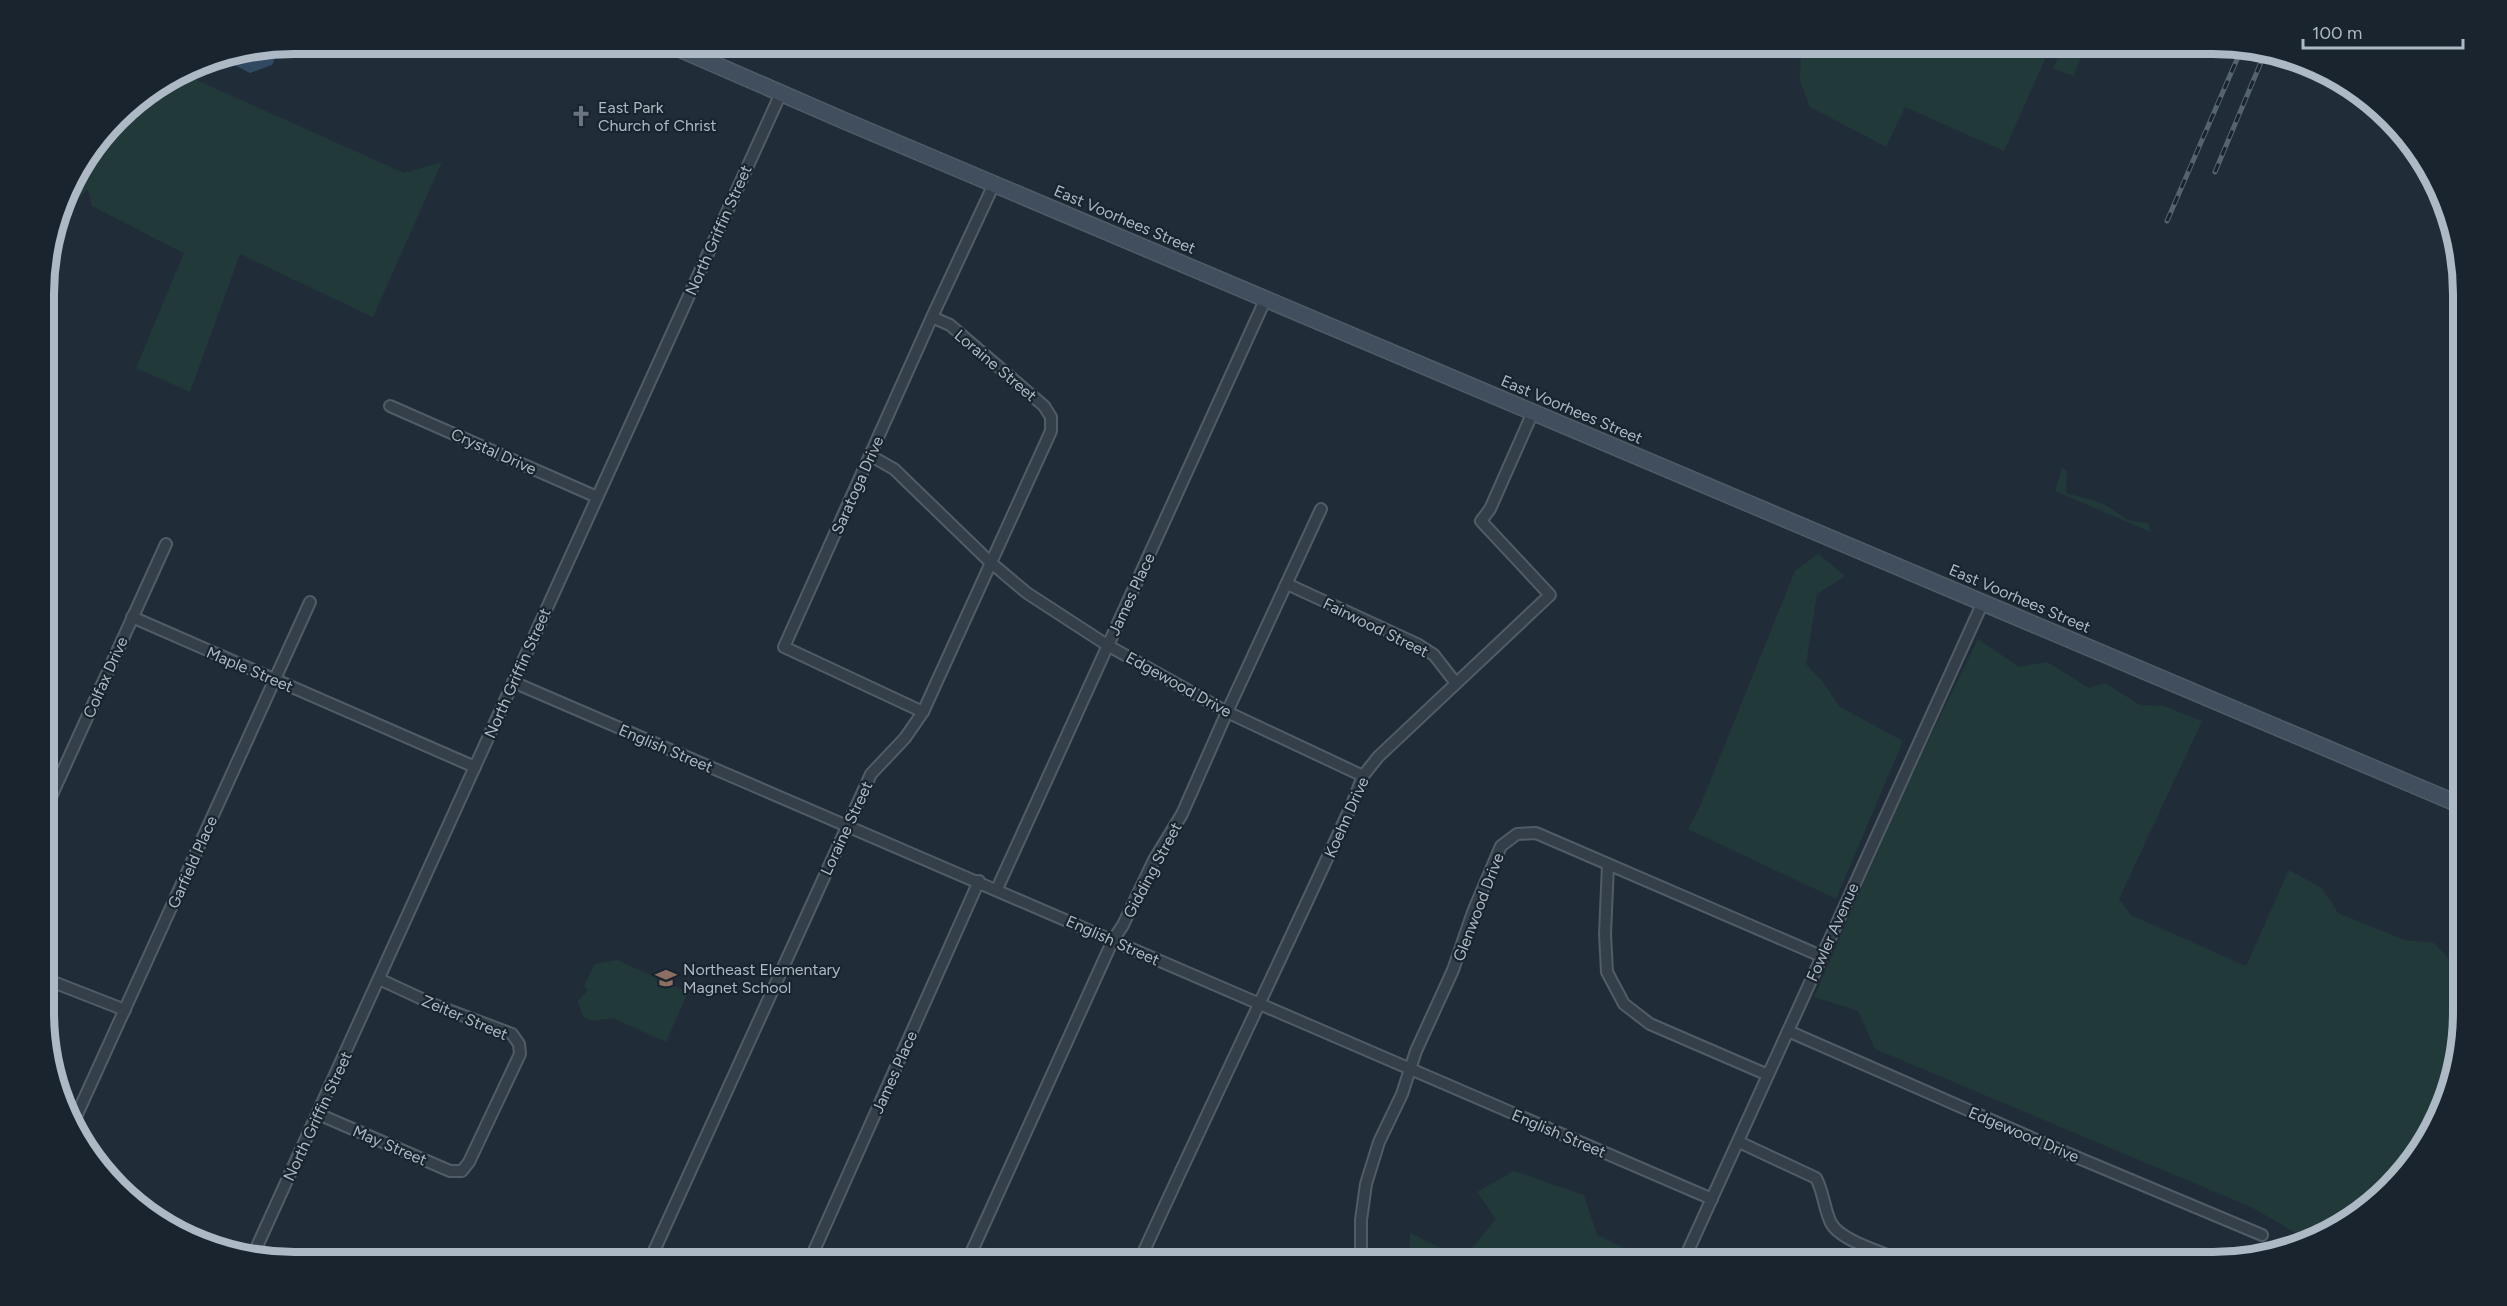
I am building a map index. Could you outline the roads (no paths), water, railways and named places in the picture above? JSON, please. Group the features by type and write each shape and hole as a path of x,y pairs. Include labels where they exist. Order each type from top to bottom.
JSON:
{"main road":[{"name":"East Voorhees Street","path":"691,54 2453,802"}],"street":[{"name":"North Griffin Street","path":"257,1249 781,93"},
{"name":"Saratoga Drive","path":"923,712 784,647 994,184"},
{"name":"James Place","path":"997,889 1266,298"},
{"name":"Loraine Street","path":"654,1252 871,774 905,738 923,712 1051,431 1051,417 1044,406 950,325 932,317"},
{"name":"Crystal Drive","path":"390,405 597,497"},
{"name":"Koehn Drive","path":"1144,1252 1260,1004 1363,776 1378,757 1455,682 1550,595 1481,521 1490,509 1533,412"},
{"name":"Edgewood Drive","path":"871,456 894,469 990,562 1027,593 1107,645 1227,712 1363,776"},
{"name":"Gidding Street","path":"972,1252 1113,940 1123,925 1154,860 1182,814 1321,509"},
{"name":"Colfax Drive","path":"54,790 166,544"},
{"name":"Fairwood Street","path":"1287,584 1417,644 1434,656 1455,682"},
{"name":"Garfield Place","path":"77,1115 310,602"},
{"name":"Fowler Avenue","path":"1688,1252 1983,602"},
{"name":"Maple Street","path":"132,618 475,767"},
{"name":"English Street","path":"513,682 1712,1199"},
{"name":"Glenwood Drive","path":"1361,1252 1361,1220 1366,1184 1379,1142 1402,1094 1410,1069 1453,970 1473,912 1501,846 1517,834 1536,833 1821,956"},
{"path":"1608,865 1605,934 1607,972 1624,1004 1650,1024 1768,1075"},
{"name":"James Place","path":"813,1252 979,881"},
{"name":"Zeiter Street","path":"379,979 435,1005 512,1034 519,1044 520,1054 469,1162 462,1171"},
{"path":"54,982 125,1010"},
{"name":"Edgewood Drive","path":"1788,1030 2050,1146 2262,1235"},
{"name":"May Street","path":"318,1114 450,1171 462,1171"},
{"path":"1738,1142 1816,1178 1822,1190 1831,1223 1841,1235 1882,1252"}],"water":[{"path":"277,55 272,65 250,73 230,63"}],"railway":[{"path":"2167,221 2239,56"},
{"path":"2215,172 2262,59"}],"place":[{"name":"East Park Church of Christ","path":"581,116"},
{"name":"Northeast Elementary Magnet School","path":"666,978"}]}
